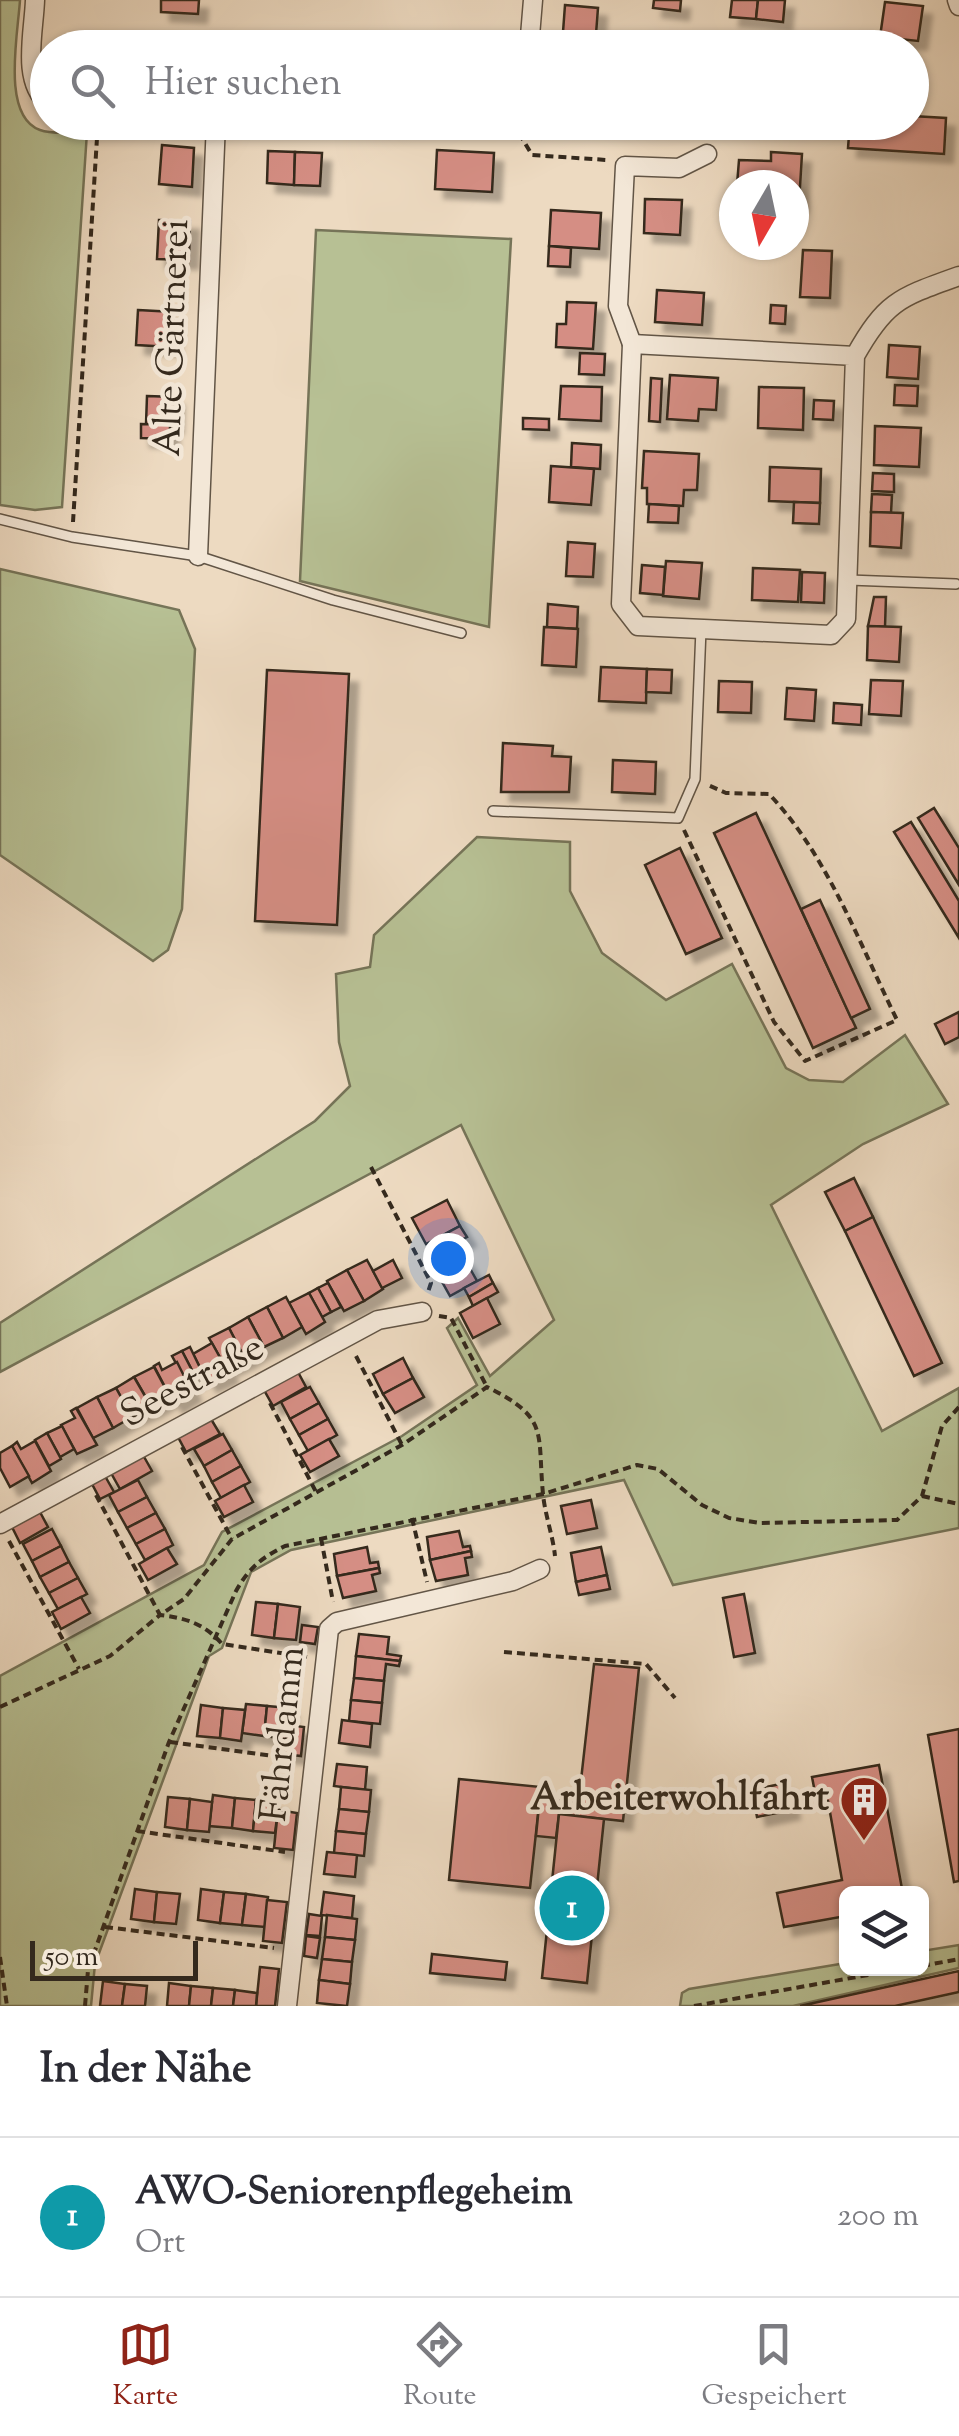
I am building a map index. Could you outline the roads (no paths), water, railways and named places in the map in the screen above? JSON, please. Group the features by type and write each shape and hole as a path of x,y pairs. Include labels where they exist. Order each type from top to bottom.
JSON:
{"street":[{"path":"34,30 36,0"},
{"path":"530,30 533,0"},
{"name":"Alte Gärtnerei","path":"198,556 215,140"},
{"path":"707,154 679,168 626,166 618,306 632,344 621,604 638,626 831,634 846,618 855,356 873,324 898,298 959,276"},
{"path":"632,344 855,356"},
{"name":"Seestraße","path":"0,1524 346,1337 397,1313 422,1312"},
{"name":"Fährdamm","path":"287,2006 329,1629 337,1622 514,1581 540,1568"}],"lane":[{"path":"0,519 72,536 198,556 333,600 462,634"},
{"path":"847,580 956,584"},
{"path":"493,812 678,818 695,779 700,628"}],"place":[{"name":"Arbeiterwohlfahrt","path":"864,1842"},
{"name":"AWO-Seniorenpflegeheim","path":"572,1908"}]}
